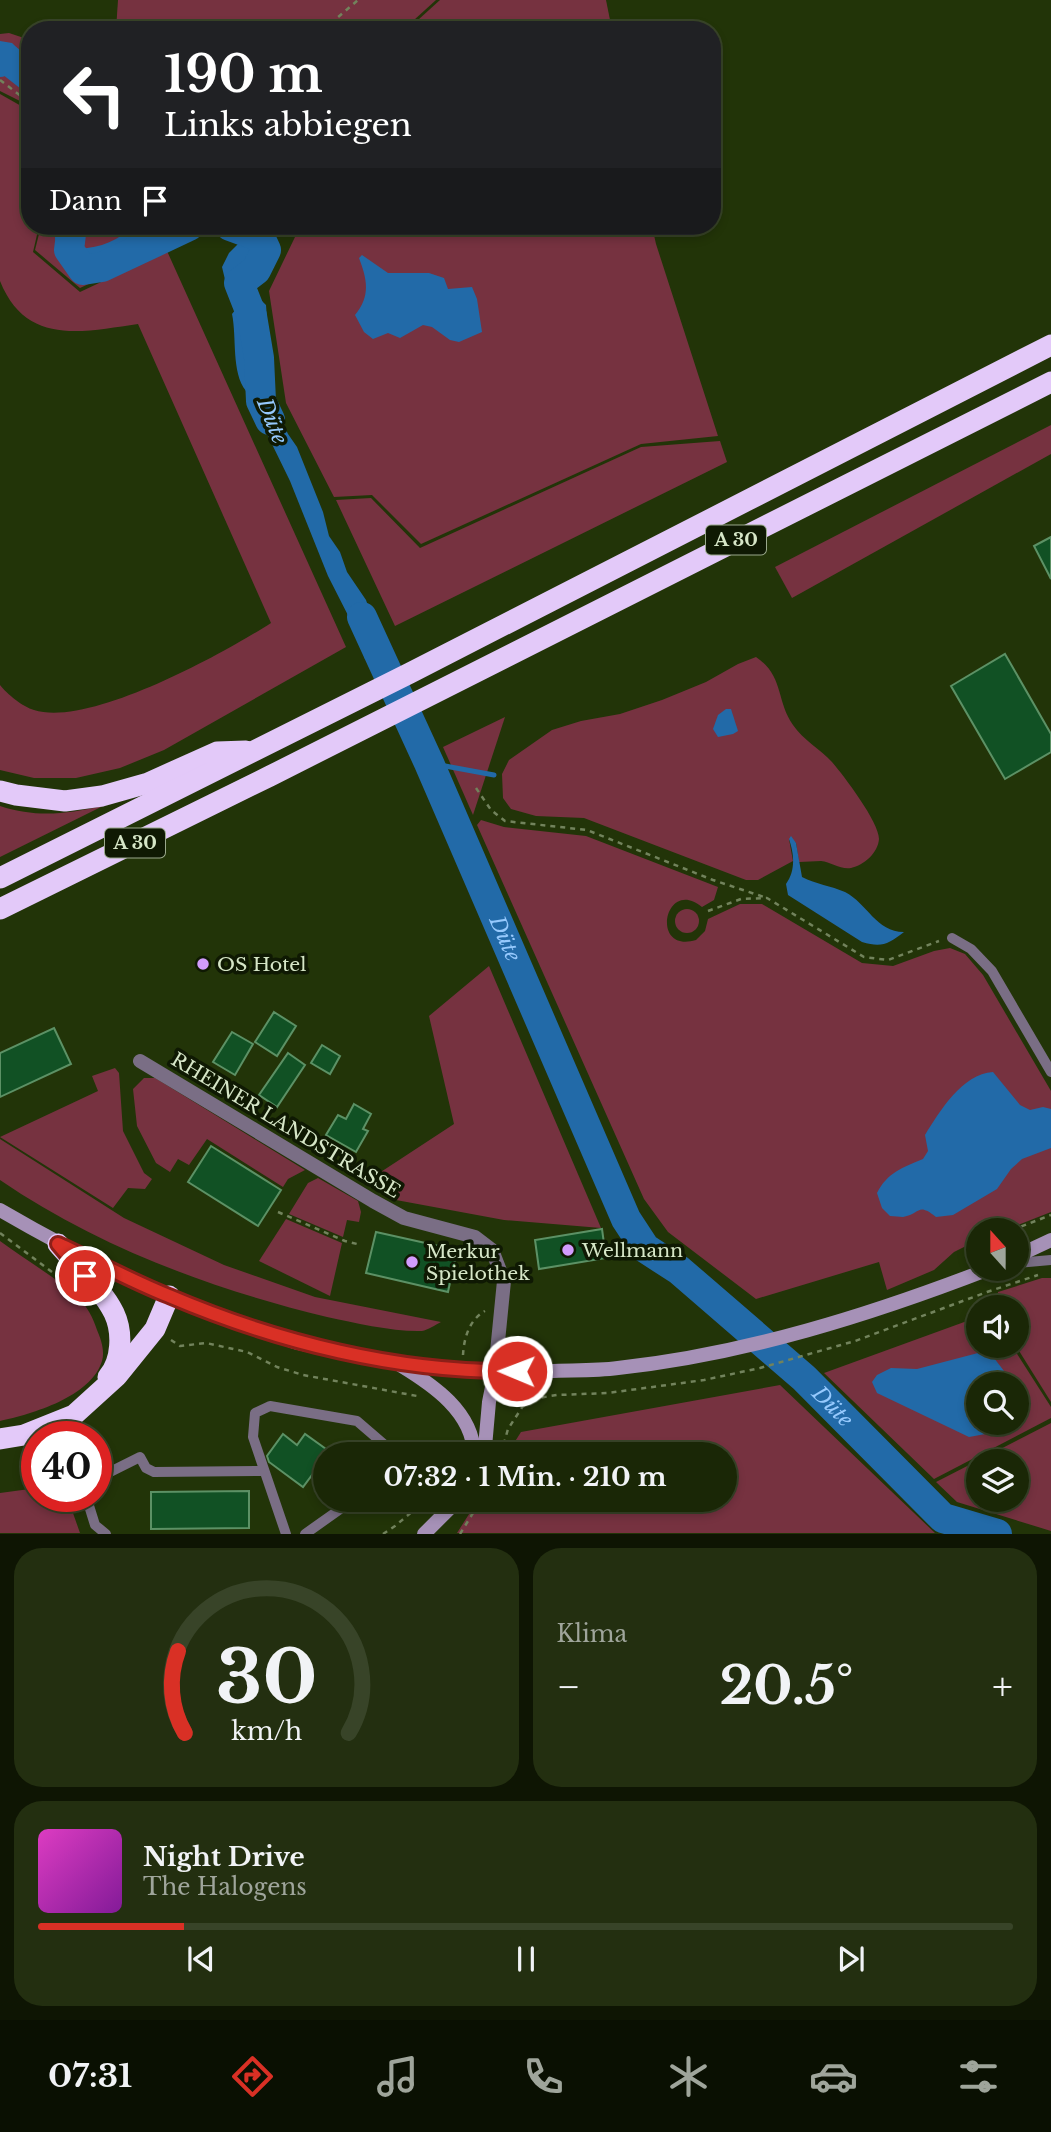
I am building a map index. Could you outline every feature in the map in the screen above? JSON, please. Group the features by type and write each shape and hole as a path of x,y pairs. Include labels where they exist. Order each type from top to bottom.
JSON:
{"highway":[{"name":"A 30","path":"0,877 410,673 1051,345"},
{"name":"A 30","path":"0,909 422,700 1051,382"},
{"path":"0,790 16,795 65,801 102,796 148,783 218,752 255,750"},
{"path":"58,1244 114,1313 120,1334 118,1357 112,1372 74,1415"},
{"path":"0,1438 24,1435 74,1415 117,1376 155,1329 169,1296"}],"street":[{"name":"RHEINER LANDSTRASSE","path":"140,1061 404,1218 475,1237 492,1250 504,1281 495,1372"},
{"path":"0,1210 58,1244 169,1296 297,1342 396,1363 495,1372 615,1369 738,1348 918,1296 966,1278"},
{"path":"1029,1250 1051,1240"},
{"path":"396,1363 428,1382 454,1406 467,1424 473,1442"},
{"path":"485,1442 495,1372"},
{"path":"424,1534 446,1512"}],"lane":[{"path":"952,938 971,949 992,971 1051,1072"},
{"path":"1029,1262 1051,1260"},
{"path":"286,1534 253,1437 256,1413 270,1406 357,1421 381,1442"},
{"path":"112,1471 140,1457 146,1468 154,1472 264,1471"},
{"path":"91,1512 95,1525 106,1534"},
{"path":"305,1534 336,1512"}],"path":[{"path":"334,21 358,0"},
{"path":"0,80 21,96"},
{"path":"476,788 491,810 505,821 587,830 713,880 767,898 864,957 888,960 952,938"},
{"path":"708,911 741,899 767,898"},
{"path":"278,1212 345,1241 361,1245"},
{"path":"1029,1223 1051,1215"},
{"path":"0,1233 71,1286"},
{"path":"504,1442 508,1429 523,1406 538,1398 608,1393 704,1380 801,1357 855,1341 986,1292 1041,1275"},
{"path":"462,1369 464,1341 470,1324 481,1312 500,1308"},
{"path":"155,1329 180,1346 206,1343 247,1352 277,1367 303,1375 427,1399"},
{"path":"489,1402 523,1406"},
{"path":"383,1534 412,1512"},
{"path":"460,1534 474,1512"}],"shaded area":[{"path":"118,0 436,0 413,21 117,21"},
{"path":"440,0 606,0 610,21 417,21"},
{"path":"9,33 21,37 21,102 0,91 0,34"},
{"path":"0,94 21,106 21,235 37,235 33,252 80,292 167,251 346,647 164,750 120,768 76,778 34,778 0,770 0,685 16,700 34,710 58,713 88,708 156,684 222,652 271,623 138,324 77,331 40,325 25,316 11,302 0,281"},
{"path":"39,235 165,235 166,248 80,288 35,250"},
{"path":"294,235 654,235 718,436 641,444 421,544 372,495 334,497 286,403 269,291"},
{"path":"1051,425 1051,454 792,598 775,567"},
{"path":"720,441 727,462 395,626 336,500 371,498 420,548 641,447"},
{"path":"756,657 765,664 776,681 793,725 832,762 860,799 873,822 878,844 870,858 861,864 847,868 821,861 799,862 796,843 789,839 793,861 758,880 746,880 584,818 536,816 511,809 503,798 502,774 509,760 552,730 581,721 620,714 662,700"},
{"path":"505,717 473,815 443,747"},
{"path":"0,806 52,814 103,806 0,857"},
{"path":"481,820 504,827 586,836 718,887 714,900 702,907 689,900 679,901 671,908 667,917 667,928 672,936 681,941 696,940 705,931 708,919 740,904 762,904 862,963 893,966 950,948 965,954 983,975 1051,1091 1051,1212 1029,1221 1029,1218 966,1218 966,1246 954,1252 934,1270 887,1290 879,1262 756,1299 668,1232 644,1199 477,825"},
{"path":"687,909 695,913 699,921 695,929 687,933 679,929 675,921 679,913"},
{"path":"489,966 601,1228 504,1220 396,1200 364,1183 454,1124 429,1016"},
{"path":"115,1068 119,1073 123,1131 144,1173 152,1179 145,1189 128,1188 113,1208 0,1137 98,1091 92,1076"},
{"path":"144,1078 155,1078 305,1170 288,1179 283,1187 207,1139 189,1165 178,1159 170,1172 156,1163 137,1126 133,1089"},
{"path":"0,1139 124,1218 224,1265 315,1297 441,1322 429,1329 411,1331 350,1322 241,1293 157,1263 76,1226 0,1180"},
{"path":"318,1178 358,1201 361,1212 359,1222 347,1220 343,1237 289,1214 308,1183"},
{"path":"286,1219 342,1243 330,1296 259,1261"},
{"path":"0,1241 82,1301 94,1321 103,1353 96,1374 73,1394 28,1414 0,1421"},
{"path":"1042,1278 1051,1278 1051,1402 1024,1358 1029,1358 1029,1295 998,1295 998,1292"},
{"path":"966,1321 966,1358 1020,1358 1029,1372 966,1372 966,1435 1018,1435 992,1449 966,1449 966,1462 934,1479 824,1373"},
{"path":"1029,1373 1051,1407 1051,1418 1029,1429"},
{"path":"780,1385 935,1533 457,1533 470,1512 737,1512 737,1442 515,1442 521,1432"},
{"path":"1051,1423 1051,1531 989,1512 1029,1512 1029,1449 1000,1449"},
{"path":"966,1467 966,1505 957,1502 936,1482"},
{"path":"21,1490 21,1512 73,1512 80,1533 0,1533 0,1493"}],"water":[{"path":"0,41 12,43 21,52 21,74 0,57"},
{"path":"55,235 70,235 72,248 80,249 105,244 122,235 158,235 114,256 74,267 58,255"},
{"path":"244,235 265,235 263,246 244,268 247,290 266,305 267,319 253,339 258,380 268,402 277,411 297,447 323,512 329,536 340,552 347,572 366,600 383,649 365,659 357,633 328,576 290,481 238,374 232,314 236,309 222,267 229,253"},
{"path":"362,255 388,273 429,273 444,278 448,289 472,287 477,299 482,332 459,342 423,325 400,338 388,333 373,339 364,332 355,315 363,301 366,287 359,258"},
{"path":"731,709 738,731 718,737 713,729 718,715"},
{"path":"791,836 796,843 802,877 845,892 886,927 904,932 884,944 862,942 788,895 786,884 793,862 789,839"},
{"path":"993,1072 1020,1105 1030,1110 1043,1107 1051,1109 1051,1148 1022,1159 997,1189 953,1215 936,1217 925,1210 919,1210 909,1216 890,1216 882,1208 877,1193 881,1186 896,1172 923,1159 928,1151 925,1135 953,1095 971,1079"},
{"path":"966,1356 994,1358 1005,1372 966,1372 966,1435 980,1435 969,1437 877,1393 872,1382 877,1375 891,1368 917,1369"}],"building":[{"path":"1051,537 1051,579 1034,546"},
{"path":"1005,654 1051,734 1051,752 1005,779 951,686"},
{"path":"274,1012 296,1026 277,1056 255,1042"},
{"path":"54,1028 71,1064 0,1097 0,1053"},
{"path":"232,1032 253,1044 235,1075 213,1062"},
{"path":"322,1045 340,1056 330,1074 311,1063"},
{"path":"288,1053 305,1065 277,1107 259,1095"},
{"path":"354,1104 371,1114 363,1129 368,1131 356,1152 326,1135 338,1115 346,1119"},
{"path":"211,1146 281,1190 258,1226 188,1182"},
{"path":"602,1229 606,1258 539,1269 535,1240"},
{"name":"Merkur Spielothek","path":"376,1232 457,1250 448,1292 366,1273"},
{"path":"283,1434 297,1445 305,1434 316,1442 313,1442 313,1474 303,1487 269,1462 267,1456"},
{"path":"249,1491 249,1528 151,1529 151,1492"}],"waterway":[{"name":"Düte","path":"0,62 7,59 21,70"},
{"name":"Düte","path":"71,235 69,250 83,270 102,267 170,235"},
{"name":"Düte","path":"255,235 260,237 266,250 256,270 239,283 252,316 259,358 261,401 270,420"},
{"name":"Düte","path":"362,617 429,763 626,1219 645,1248 679,1270 804,1378 943,1518 997,1534"},
{"path":"429,763 494,775"}],"place":[{"name":"OS Hotel","path":"203,964"},
{"name":"Wellmann","path":"568,1250"},
{"name":"Merkur Spielothek","path":"412,1262"}],"route":[{"path":"85,1276 58,1244 169,1296 297,1342 396,1363 495,1372 517,1371"}]}
